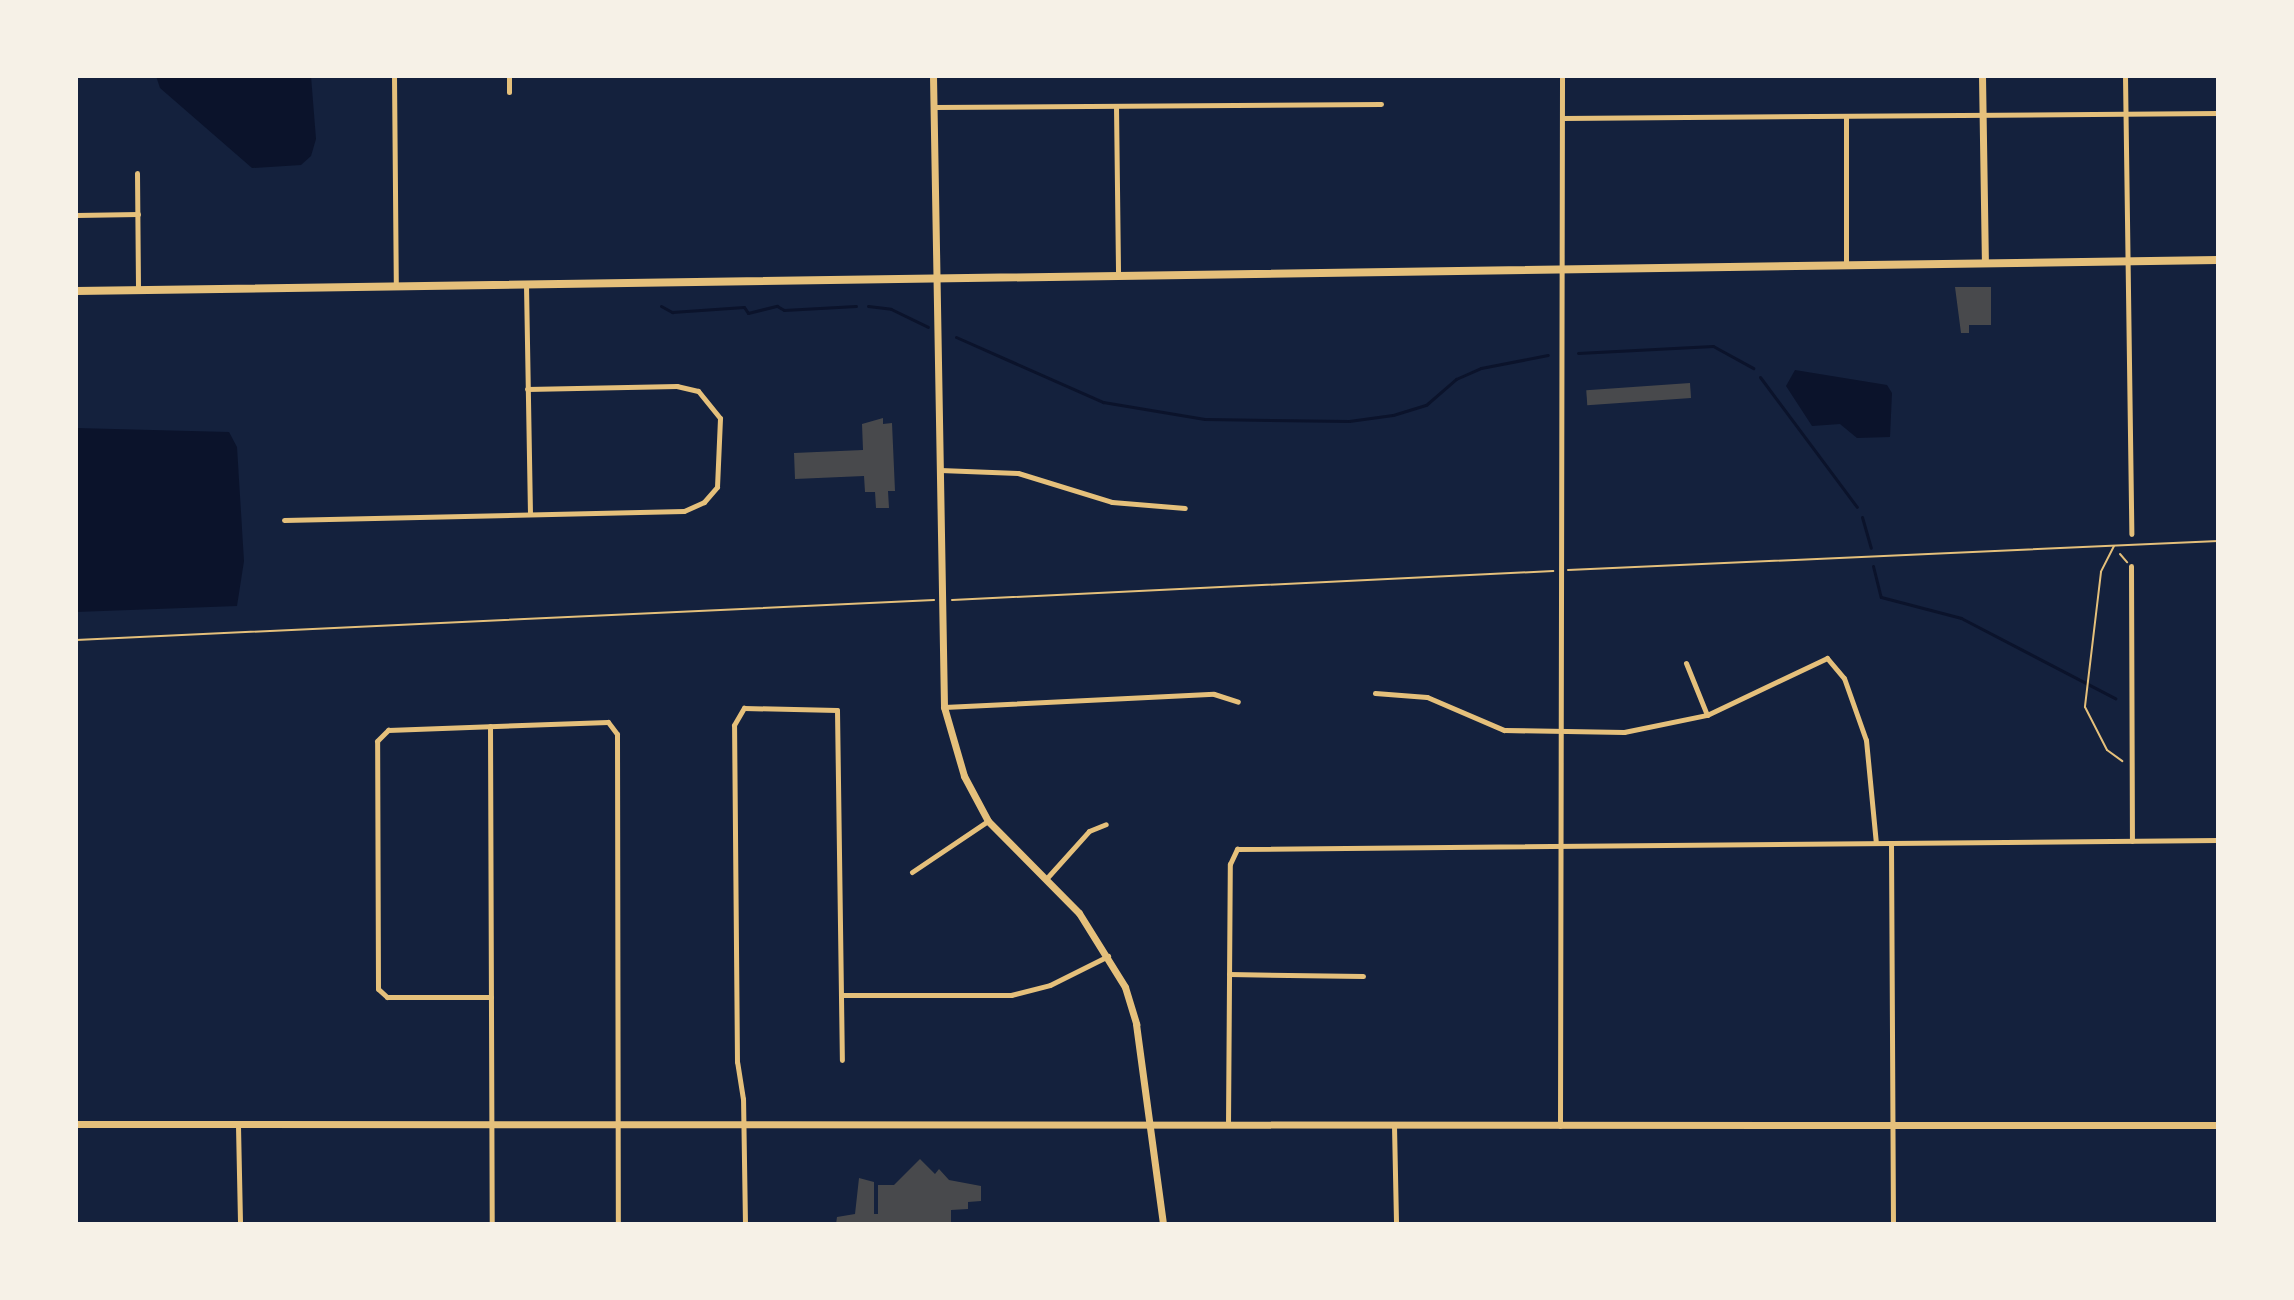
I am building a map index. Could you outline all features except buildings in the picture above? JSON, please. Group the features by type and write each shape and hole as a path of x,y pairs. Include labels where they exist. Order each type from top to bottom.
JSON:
{"main road":[{"path":"76,291 1118,273 2218,260"}],"street":[{"path":"394,76 396,286"},
{"path":"509,76 509,92"},
{"path":"933,76 938,600 944,707 964,776 988,821 1079,913 1109,956 1136,1024 1163,1224"},
{"path":"1560,1127 1562,76"},
{"path":"1982,76 1985,262"},
{"path":"2125,76 2131,534"},
{"path":"933,107 1381,104"},
{"path":"1116,105 1118,273"},
{"path":"1562,118 2218,113"},
{"path":"1846,116 1846,264"},
{"path":"137,173 138,290"},
{"path":"76,215 138,214"},
{"path":"526,284 530,513"},
{"path":"284,520 691,509 717,487 722,445 718,411 691,388 527,389"},
{"path":"939,470 1018,473 1112,502 1185,508"},
{"path":"2131,566 2132,841"},
{"path":"1375,693 1427,697 1504,730 1624,732 1707,715 1822,658 1834,661 1866,740 1876,843"},
{"path":"1686,663 1707,715"},
{"path":"944,707 1214,694 1238,702"},
{"path":"745,1224 743,1124 737,1062 734,725 741,710 831,707 839,723 842,1060"},
{"path":"491,997 380,993 376,772 381,734 490,726 611,724 617,734 618,1224"},
{"path":"490,726 492,1224"},
{"path":"912,872 988,821"},
{"path":"1045,880 1089,831 1106,824"},
{"path":"1228,1126 1234,852 1246,848 2218,840"},
{"path":"1891,844 1893,1224"},
{"path":"841,995 1011,995 1050,985 1109,956"},
{"path":"1229,974 1363,976"},
{"path":"76,1124 491,1123 1151,1128 2218,1125"},
{"path":"238,1126 240,1224"},
{"path":"1394,1126 1396,1224"}],"path":[{"path":"952,600 2218,541"},
{"path":"2114,544 2101,572 2085,707 2107,750 2122,761"},
{"path":"2120,554 2131,566"},
{"path":"76,640 938,600"}],"water":[{"path":"156,76 311,76 316,139 311,156 301,165 252,168 160,88"},
{"path":"1795,370 1887,385 1892,393 1890,437 1857,438 1840,424 1812,426 1786,386"},
{"path":"76,428 229,432 237,447 244,561 237,606 76,612"}],"waterway":[{"path":"661,306 672,312 744,307 748,313 777,306 784,310 856,306"},
{"path":"868,306 891,309 928,327"},
{"path":"956,337 1103,402 1205,419 1349,421 1393,415 1426,405 1456,379 1481,368 1548,355"},
{"path":"1578,353 1713,346 1753,368"},
{"path":"1760,377 1857,507"},
{"path":"1862,517 1871,548"},
{"path":"1873,566 1881,597 1961,618 2115,698"}]}
